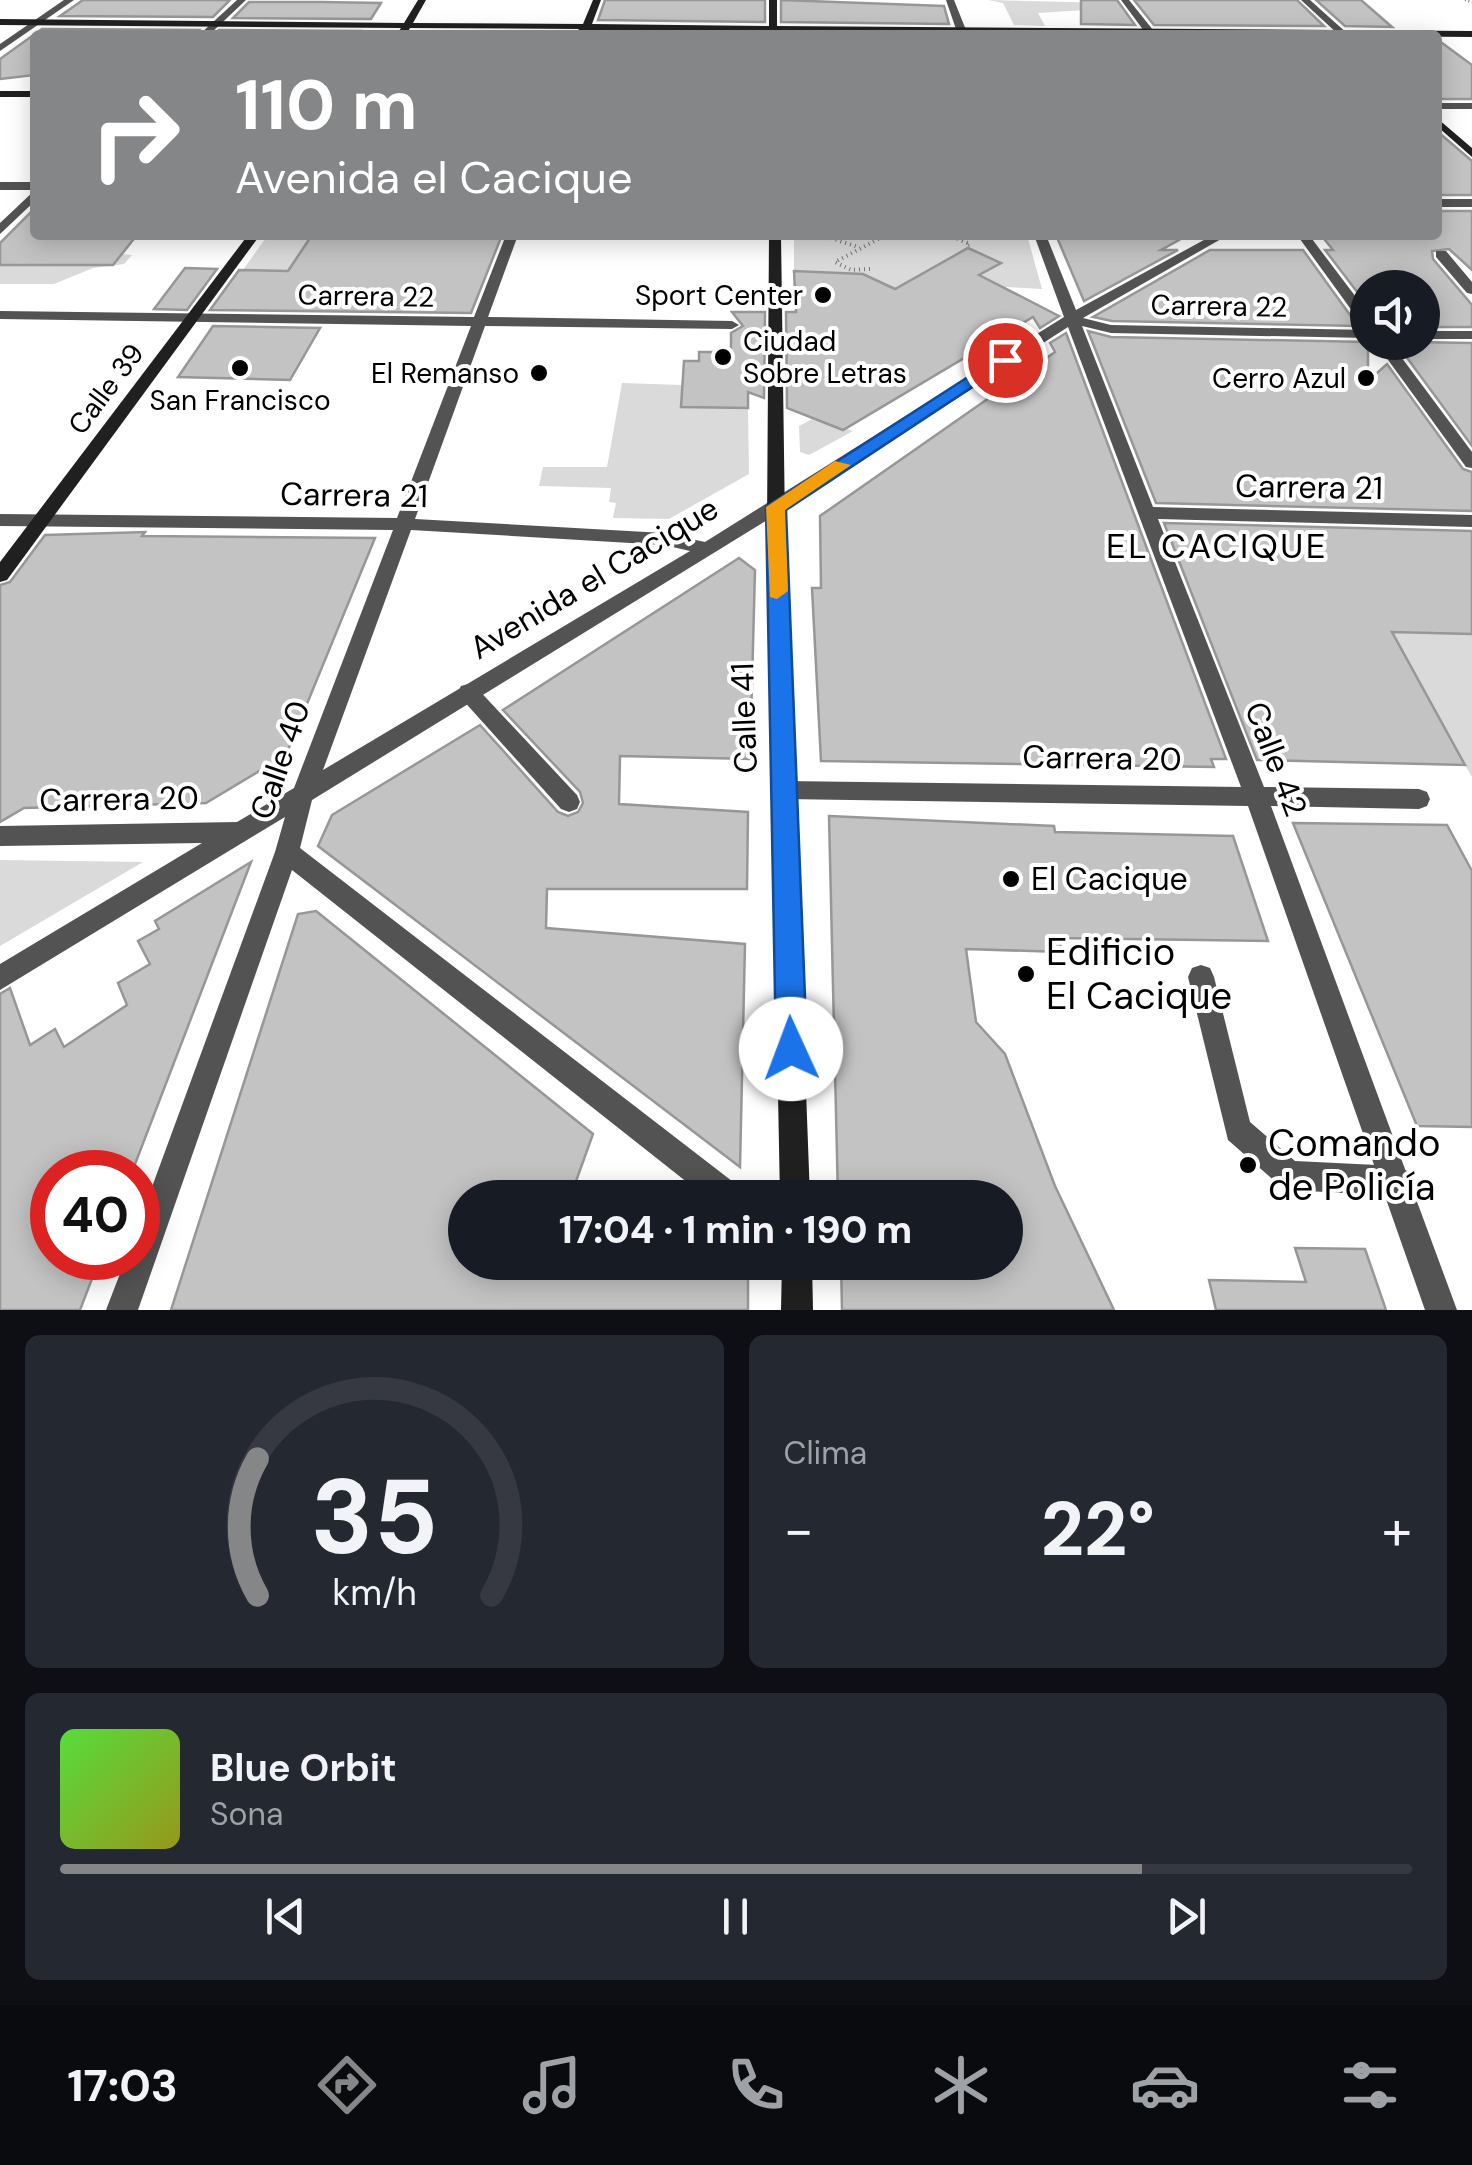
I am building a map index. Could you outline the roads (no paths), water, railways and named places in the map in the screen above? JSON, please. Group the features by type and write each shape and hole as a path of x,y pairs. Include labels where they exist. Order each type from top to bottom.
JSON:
{"main road":[{"path":"403,30 422,0"},
{"path":"582,30 597,0"},
{"path":"772,0 772,30"},
{"path":"0,22 371,30"},
{"path":"1442,34 1472,34"},
{"path":"0,94 30,94"},
{"path":"1442,126 1472,154"},
{"name":"Calle 39","path":"0,575 250,240"},
{"name":"Calle 41","path":"774,240 776,507 795,1180"},
{"path":"797,1280 798,1310"}],"street":[{"path":"0,48 70,0"},
{"path":"209,30 242,0"},
{"path":"950,0 961,30"},
{"path":"1124,0 1149,30"},
{"path":"1306,0 1338,30"},
{"path":"1442,106 1472,106"},
{"path":"0,186 30,186"},
{"path":"0,230 30,199"},
{"path":"1442,203 1472,203"},
{"name":"Calle 40","path":"122,1310 287,852 302,797 510,240"},
{"name":"Calle 42","path":"1042,240 1255,794 1441,1310"},
{"name":"Avenida el Cacique","path":"0,978 776,507 1071,319 1213,240"},
{"path":"1308,240 1350,298"},
{"path":"1440,254 1472,290"},
{"name":"Carrera 22","path":"0,315 732,325"},
{"name":"Carrera 22","path":"1071,319 1112,329 1350,334"},
{"path":"1440,335 1472,336"},
{"path":"1395,360 1472,463"},
{"name":"Carrera 21","path":"1146,513 1472,520"},
{"name":"Carrera 21","path":"0,520 402,524 664,539 705,548"},
{"path":"468,692 569,802"},
{"name":"Carrera 20","path":"784,790 1420,799"},
{"name":"Carrera 20","path":"0,836 238,832"},
{"path":"287,852 707,1180"},
{"path":"1201,977 1238,1130 1289,1175 1397,1182"}],"place":[{"name":"Sport Center","path":"823,295"},
{"name":"Ciudad Sobre Letras","path":"723,357"},
{"name":"San Francisco","path":"240,368"},
{"name":"El Remanso","path":"539,373"},
{"name":"Cerro Azul","path":"1366,378"},
{"name":"El Cacique","path":"1011,879"},
{"name":"Edificio El Cacique","path":"1026,974"},
{"name":"Comando de Policía","path":"1248,1165"}],"district":[{"name":"EL CACIQUE","path":"1217,546"}]}
